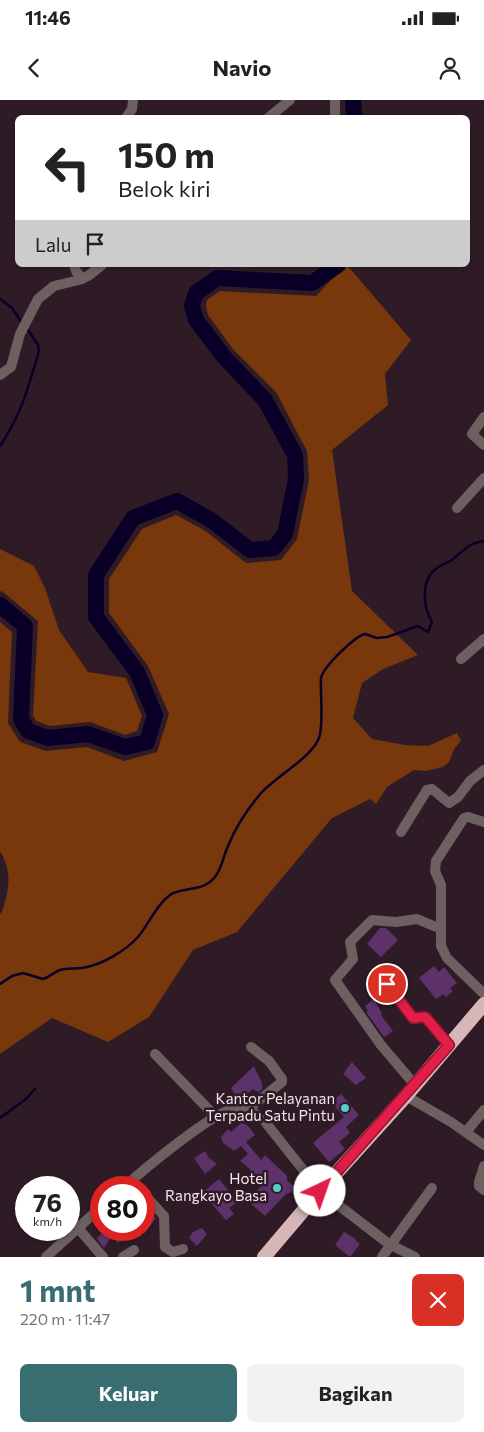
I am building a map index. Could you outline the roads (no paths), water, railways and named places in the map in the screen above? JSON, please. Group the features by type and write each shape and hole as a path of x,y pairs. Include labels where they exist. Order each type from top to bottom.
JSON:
{"highway":[{"path":"264,1257 320,1191 406,1096 484,1004"}],"street":[{"path":"128,115 132,109 133,100"},
{"path":"272,115 290,100"},
{"path":"335,100 335,115"},
{"path":"75,267 82,279"},
{"path":"0,375 12,367 20,334 38,299 51,288 82,279 99,267"},
{"path":"484,417 472,434 484,445"},
{"path":"457,508 484,478"},
{"path":"461,659 484,639"},
{"path":"401,832 427,790 432,790 449,803 458,797 470,781 484,770"},
{"path":"484,822 468,817 464,818 436,861 435,871 441,885 441,946 447,958 484,994"},
{"path":"415,1085 381,1045 335,980 352,959 349,946 351,940 372,920 396,922 417,918 441,929"},
{"path":"387,984 413,1018 425,1017 449,1045"},
{"path":"246,1110 282,1082 282,1079 269,1061 251,1047"},
{"path":"155,1054 215,1116"},
{"path":"406,1096 484,1144"},
{"path":"142,1176 215,1116 234,1109 246,1110 262,1118 320,1191 389,1244 415,1257"},
{"path":"466,1132 484,1110"},
{"path":"484,1166 478,1182 479,1186 484,1190"},
{"path":"382,1257 389,1244 432,1188"},
{"path":"155,1206 164,1216 165,1247 173,1252 183,1249"},
{"path":"80,1226 90,1217"},
{"path":"80,1230 103,1257"},
{"path":"46,1257 64,1241"},
{"path":"123,1257 134,1250"}],"waterway":[{"path":"353,100 354,115"},
{"path":"0,605 25,626 21,719 28,731 48,738 88,734 125,747 147,742 155,715 137,672 96,617 96,575 133,518 177,501 211,520 250,550 274,548 285,534 296,479 295,455 265,400 224,357 196,320 192,306 196,293 217,278 312,283 335,267"},
{"path":"0,299 12,308 22,323"},
{"path":"0,446 19,411 28,389 39,351 38,345 26,327"},
{"path":"0,984 12,976 23,973 43,979 60,970 82,968 105,961 127,947 138,937 161,904 170,895 210,882 217,874 235,831 252,804 262,792 309,752 319,738 322,717 321,678 328,666 347,646 365,634 377,638 387,637 418,626 428,632 432,622 425,601 428,579 439,567 452,560 464,549 484,541"},
{"path":"0,1118 26,1099 35,1089"}],"place":[{"name":"Kantor Pelayanan Terpadu Satu Pintu","path":"345,1108"},
{"name":"Hotel Rangkayo Basa","path":"277,1188"}]}
